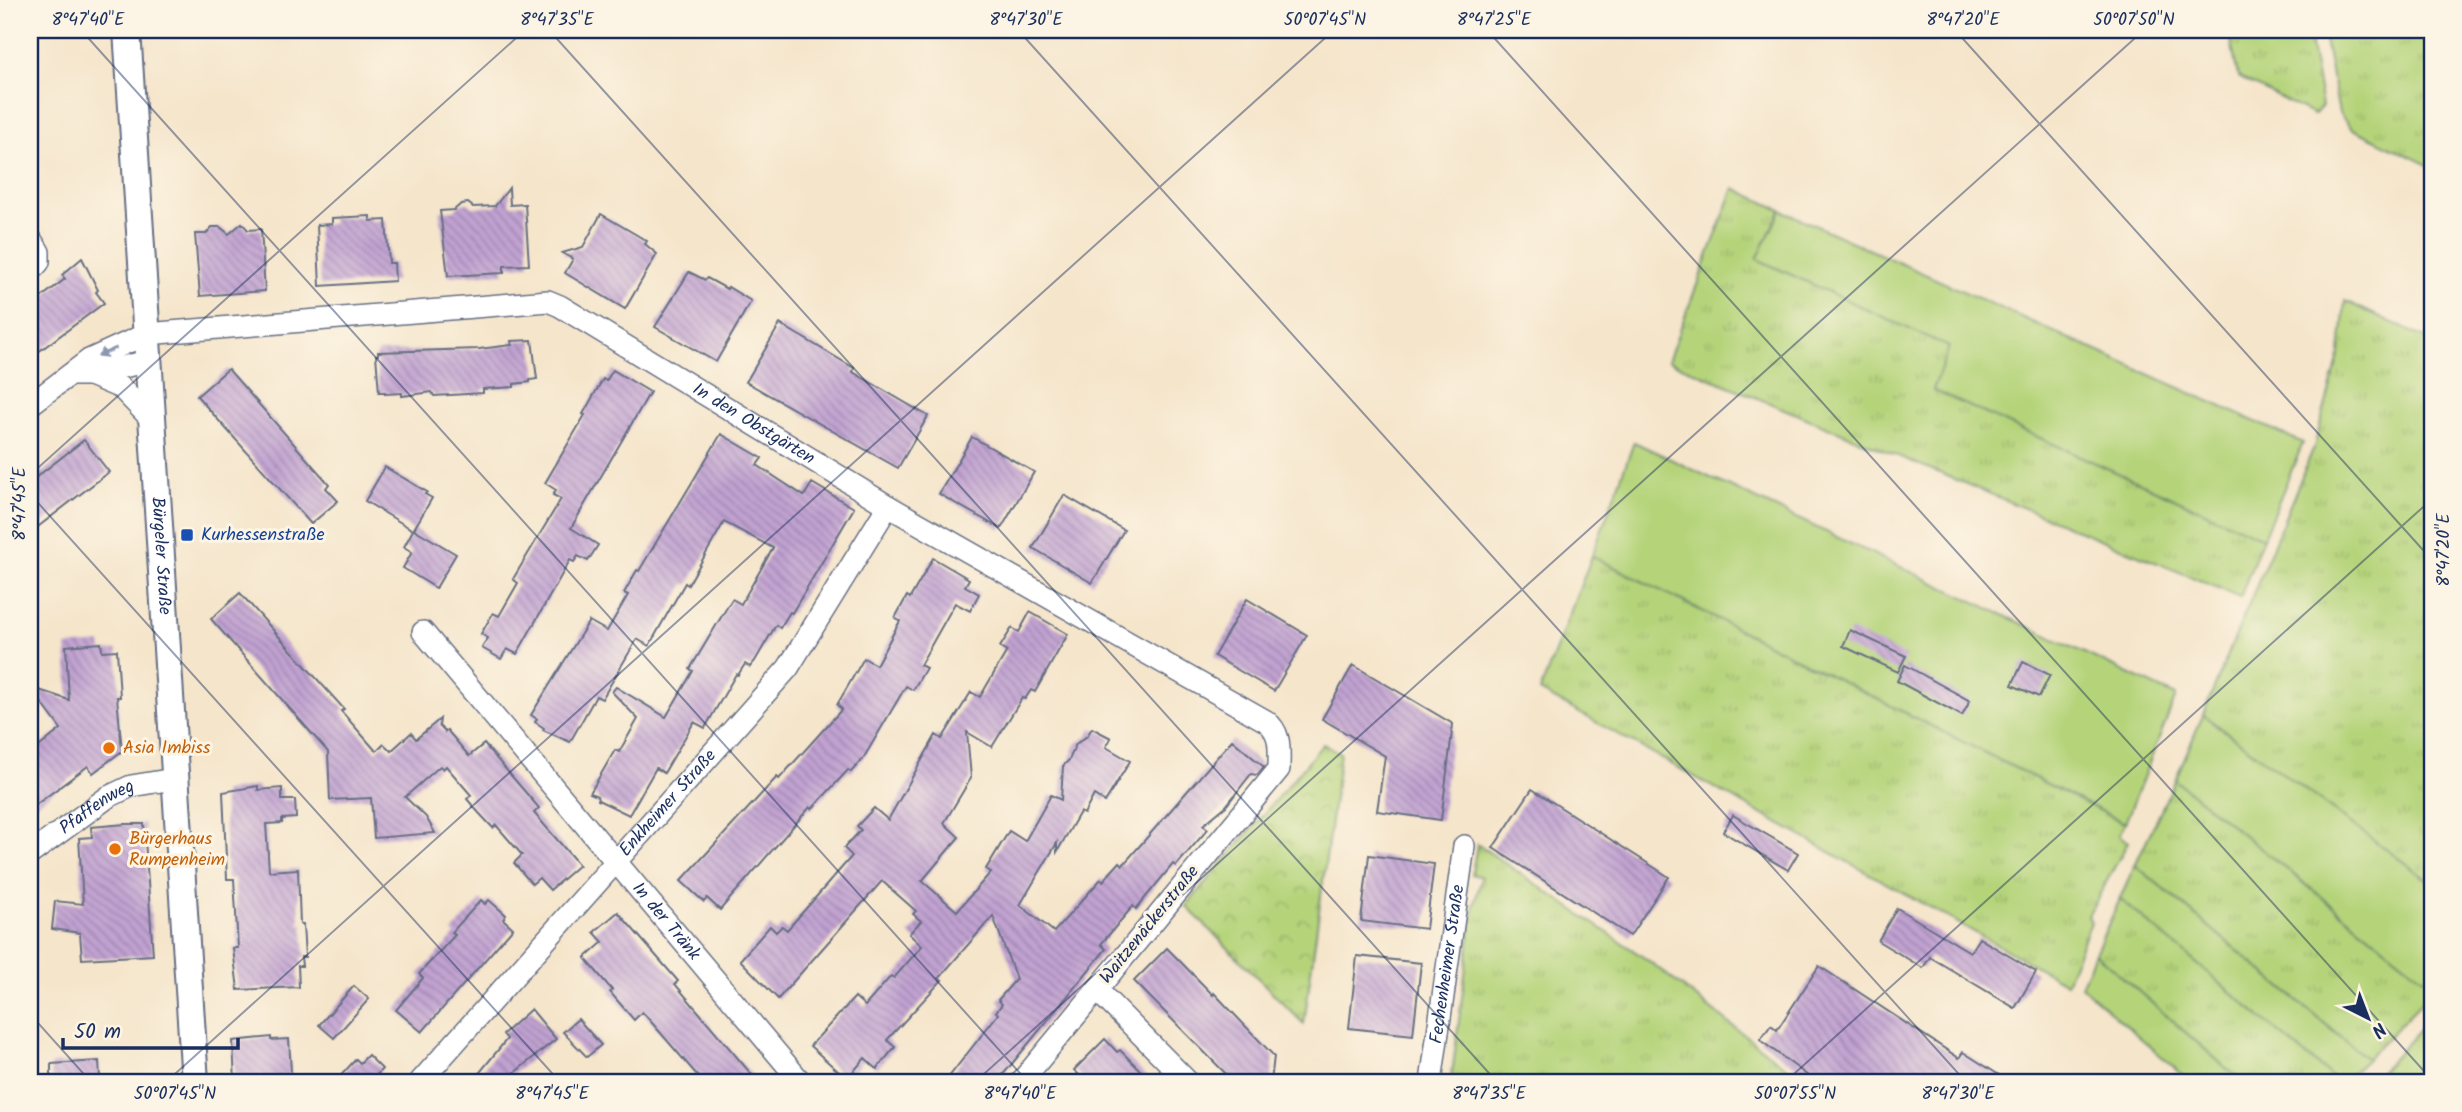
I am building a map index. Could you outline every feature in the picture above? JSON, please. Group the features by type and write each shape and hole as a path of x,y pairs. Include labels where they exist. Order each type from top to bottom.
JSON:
{"street":[{"name":"Bürgeler Straße","path":"127,30 195,1082"},
{"path":"30,238 39,252 39,262 30,272"},
{"name":"In den Obstgärten","path":"146,334 548,302 560,306 888,506 1266,721 1276,730 1279,740 1279,768"},
{"path":"80,375 89,360 146,334"},
{"path":"30,405 80,375 148,361"},
{"path":"80,375 121,388 151,419"},
{"name":"Enkheimer Straße","path":"420,1082 788,668 888,506"},
{"name":"In der Tränk","path":"424,632 801,1082"},
{"name":"Waitzenäckerstraße","path":"1021,1082 1279,768"},
{"name":"Pfaffenweg","path":"30,855 93,806 118,792 148,782 174,779"},
{"name":"Fechenheimer Straße","path":"1431,1082 1464,846"},
{"path":"1097,990 1188,1082"}],"green space":[{"path":"2229,30 2308,30 2322,106 2314,115 2238,77"},
{"path":"2323,30 2432,30 2432,167 2351,128 2339,113"},
{"path":"1734,188 1781,210 1757,259 1950,347 1933,390 2263,538 2240,597 1668,361"},
{"path":"1781,210 2303,443 2263,538 1933,390 1949,347 1757,259"},
{"path":"2345,301 2432,341 2432,883 2203,715 2314,447 2340,353"},
{"path":"1634,442 2176,696 2125,823 1592,556"},
{"path":"1592,556 2125,823 2119,835 2128,842 2088,916 2091,922 2066,983 1540,691"},
{"path":"2203,715 2432,883 2432,985 2175,780"},
{"path":"1323,744 1340,753 1304,1024 1186,906"},
{"path":"2175,780 2432,985 2432,991 2367,1059 2135,865"},
{"path":"1477,844 1649,961 1805,1082 1451,1082 1474,905 1482,877 1472,874"},
{"path":"2135,865 2367,1059 2342,1082 2338,1082 2120,899"},
{"path":"2120,899 2338,1082 2242,1082 2095,953"},
{"path":"2095,953 2242,1082 2191,1082 2081,986"},
{"path":"2432,1016 2432,1082 2371,1082"}],"building":[{"path":"509,188 510,205 525,204 529,265 504,266 504,273 448,276 440,211 454,210 461,204 468,203 473,207 495,206"},
{"path":"601,214 647,241 645,244 657,254 625,309 565,273 573,259 562,253 583,247"},
{"path":"370,216 370,221 386,220 389,263 394,263 395,281 320,286 317,225 332,224 332,218"},
{"path":"242,223 248,230 261,229 265,291 200,296 195,234 206,234 212,227 220,227 229,234"},
{"path":"82,258 98,290 96,292 104,303 30,358 30,306 65,279 62,275"},
{"path":"689,272 727,289 728,287 751,301 716,362 655,327"},
{"path":"780,324 854,368 853,372 928,416 898,468 746,382"},
{"path":"532,340 537,379 530,382 514,384 514,387 483,389 483,393 434,396 432,392 402,396 402,393 379,392 378,352 479,349 512,345 511,341"},
{"path":"228,369 329,484 326,488 338,501 311,524 197,396"},
{"path":"613,370 650,392 571,528 598,545 588,561 578,556 574,562 570,560 517,654 507,649 501,659 482,648 488,638 481,634 493,613 499,616 518,583 513,579 561,499 553,495 556,490 545,483 603,379 606,381"},
{"path":"721,434 762,458 757,465 804,496 812,483 854,508 792,613 790,612 780,628 776,625 750,667 745,664 738,675 736,674 705,728 694,722 664,773 656,768 629,815 598,800 597,796 590,793 615,750 619,752 638,719 612,692 616,687 666,717 693,671 690,669 732,599 741,604 773,548 724,522 649,646 637,639 602,699 596,696 570,742 543,730 544,728 535,722 537,719 531,715 589,621 607,631 628,595 624,593 637,570 639,571"},
{"path":"972,437 1034,472 1001,529 939,494"},
{"path":"84,440 109,472 30,533 30,482"},
{"path":"385,467 427,492 425,494 432,498 414,529 456,554 436,588 403,568 412,552 404,547 413,530 365,501"},
{"path":"1064,495 1124,530 1092,583 1033,548"},
{"path":"933,558 969,579 965,586 979,594 970,611 955,603 920,665 926,668 913,690 906,686 863,759 851,772 848,770 812,809 810,807 720,910 707,898 704,902 681,881 842,709 837,705 864,658 876,665 900,621 895,618"},
{"path":"240,593 344,709 341,711 376,751 384,744 391,751 411,733 416,739 440,719 439,726 445,732 447,730 469,756 484,744 539,808 534,813 579,865 550,890 539,878 532,884 514,863 522,855 496,825 493,828 467,799 471,795 446,766 443,769 440,766 405,797 426,817 435,833 374,838 371,798 330,800 328,752 211,619"},
{"path":"1247,599 1307,635 1274,691 1214,656"},
{"path":"1030,612 1068,634 1035,692 1031,690 1025,699 1022,698 992,747 967,732 971,778 944,823 959,837 922,881 957,911 991,872 986,869 1009,831 1025,841 1051,795 1061,800 1063,766 1069,760 1076,744 1087,736 1092,728 1111,738 1106,747 1130,761 1105,802 1094,795 1084,814 1080,812 1057,852 1057,843 1020,905 1054,932 1101,879 1103,881 1120,862 1123,865 1232,740 1264,767 1257,775 1251,774 1226,806 1203,825 1208,829 1176,866 1173,864 1136,909 1133,906 1101,944 1106,949 997,1082 945,1082 998,1014 996,1012 1002,1004 998,1000 1016,979 993,916 939,978 942,980 887,1040 895,1047 877,1069 865,1058 847,1079 810,1046 855,997 865,1006 922,946 909,934 921,921 913,914 916,911 882,881 778,999 740,960 770,926 776,932 782,926 787,930 852,856 844,848 861,830 857,826 874,808 888,820 936,735 942,739 971,692 980,697 1007,651 1000,647 1012,628 1019,632"},
{"path":"1850,630 1906,656 1898,672 1843,646"},
{"path":"101,643 102,651 117,650 120,697 117,697 122,751 93,773 88,766 30,809 30,754 61,729 30,687 69,700 66,646"},
{"path":"2023,662 2050,675 2039,697 2012,685"},
{"path":"1353,665 1453,724 1441,820 1377,811 1385,756 1322,719"},
{"path":"1905,665 1970,701 1962,716 1897,681"},
{"path":"258,786 258,790 282,788 282,800 295,800 296,818 282,819 282,823 266,824 269,871 298,869 300,924 303,924 305,957 301,957 302,966 298,966 299,987 238,990 233,948 238,948 234,879 227,879 223,792"},
{"path":"1532,789 1669,877 1630,936 1493,848"},
{"path":"1733,815 1798,853 1788,870 1723,832"},
{"path":"144,824 153,955 82,959 80,933 52,929 55,901 83,904 79,838 92,837 91,827"},
{"path":"1369,855 1434,864 1426,929 1361,921"},
{"path":"481,900 485,904 489,900 506,915 503,919 513,928 422,1032 396,1010 423,978 419,974 455,935 452,932"},
{"path":"1897,908 1970,952 1979,938 2036,972 2015,1008 1930,957 1923,968 1878,941"},
{"path":"618,912 678,981 675,984 758,1082 703,1082 642,1012 634,1020 610,992 612,990 585,958 603,942 594,932"},
{"path":"1167,948 1274,1056 1271,1082 1234,1082 1134,981"},
{"path":"1357,956 1421,963 1413,1035 1349,1028"},
{"path":"1819,966 1959,1058 1963,1052 2010,1082 1816,1082 1760,1040 1771,1025 1777,1030"},
{"path":"354,986 369,999 334,1038 319,1025"},
{"path":"531,1009 556,1039 503,1082 472,1082 507,1039 503,1034"},
{"path":"578,1019 601,1045 587,1057 563,1032"},
{"path":"271,1037 271,1040 289,1039 291,1072 287,1082 235,1082 233,1041"},
{"path":"1105,1039 1152,1082 1086,1082 1074,1070"},
{"path":"368,1055 382,1069 375,1077 381,1082 335,1082 356,1059 360,1063"},
{"path":"99,1061 100,1079 51,1082 51,1064"}],"place":[{"name":"Kurhessenstraße","path":"187,535"},
{"name":"Asia Imbiss","path":"109,748"},
{"name":"Bürgerhaus Rumpenheim","path":"115,849"}]}
